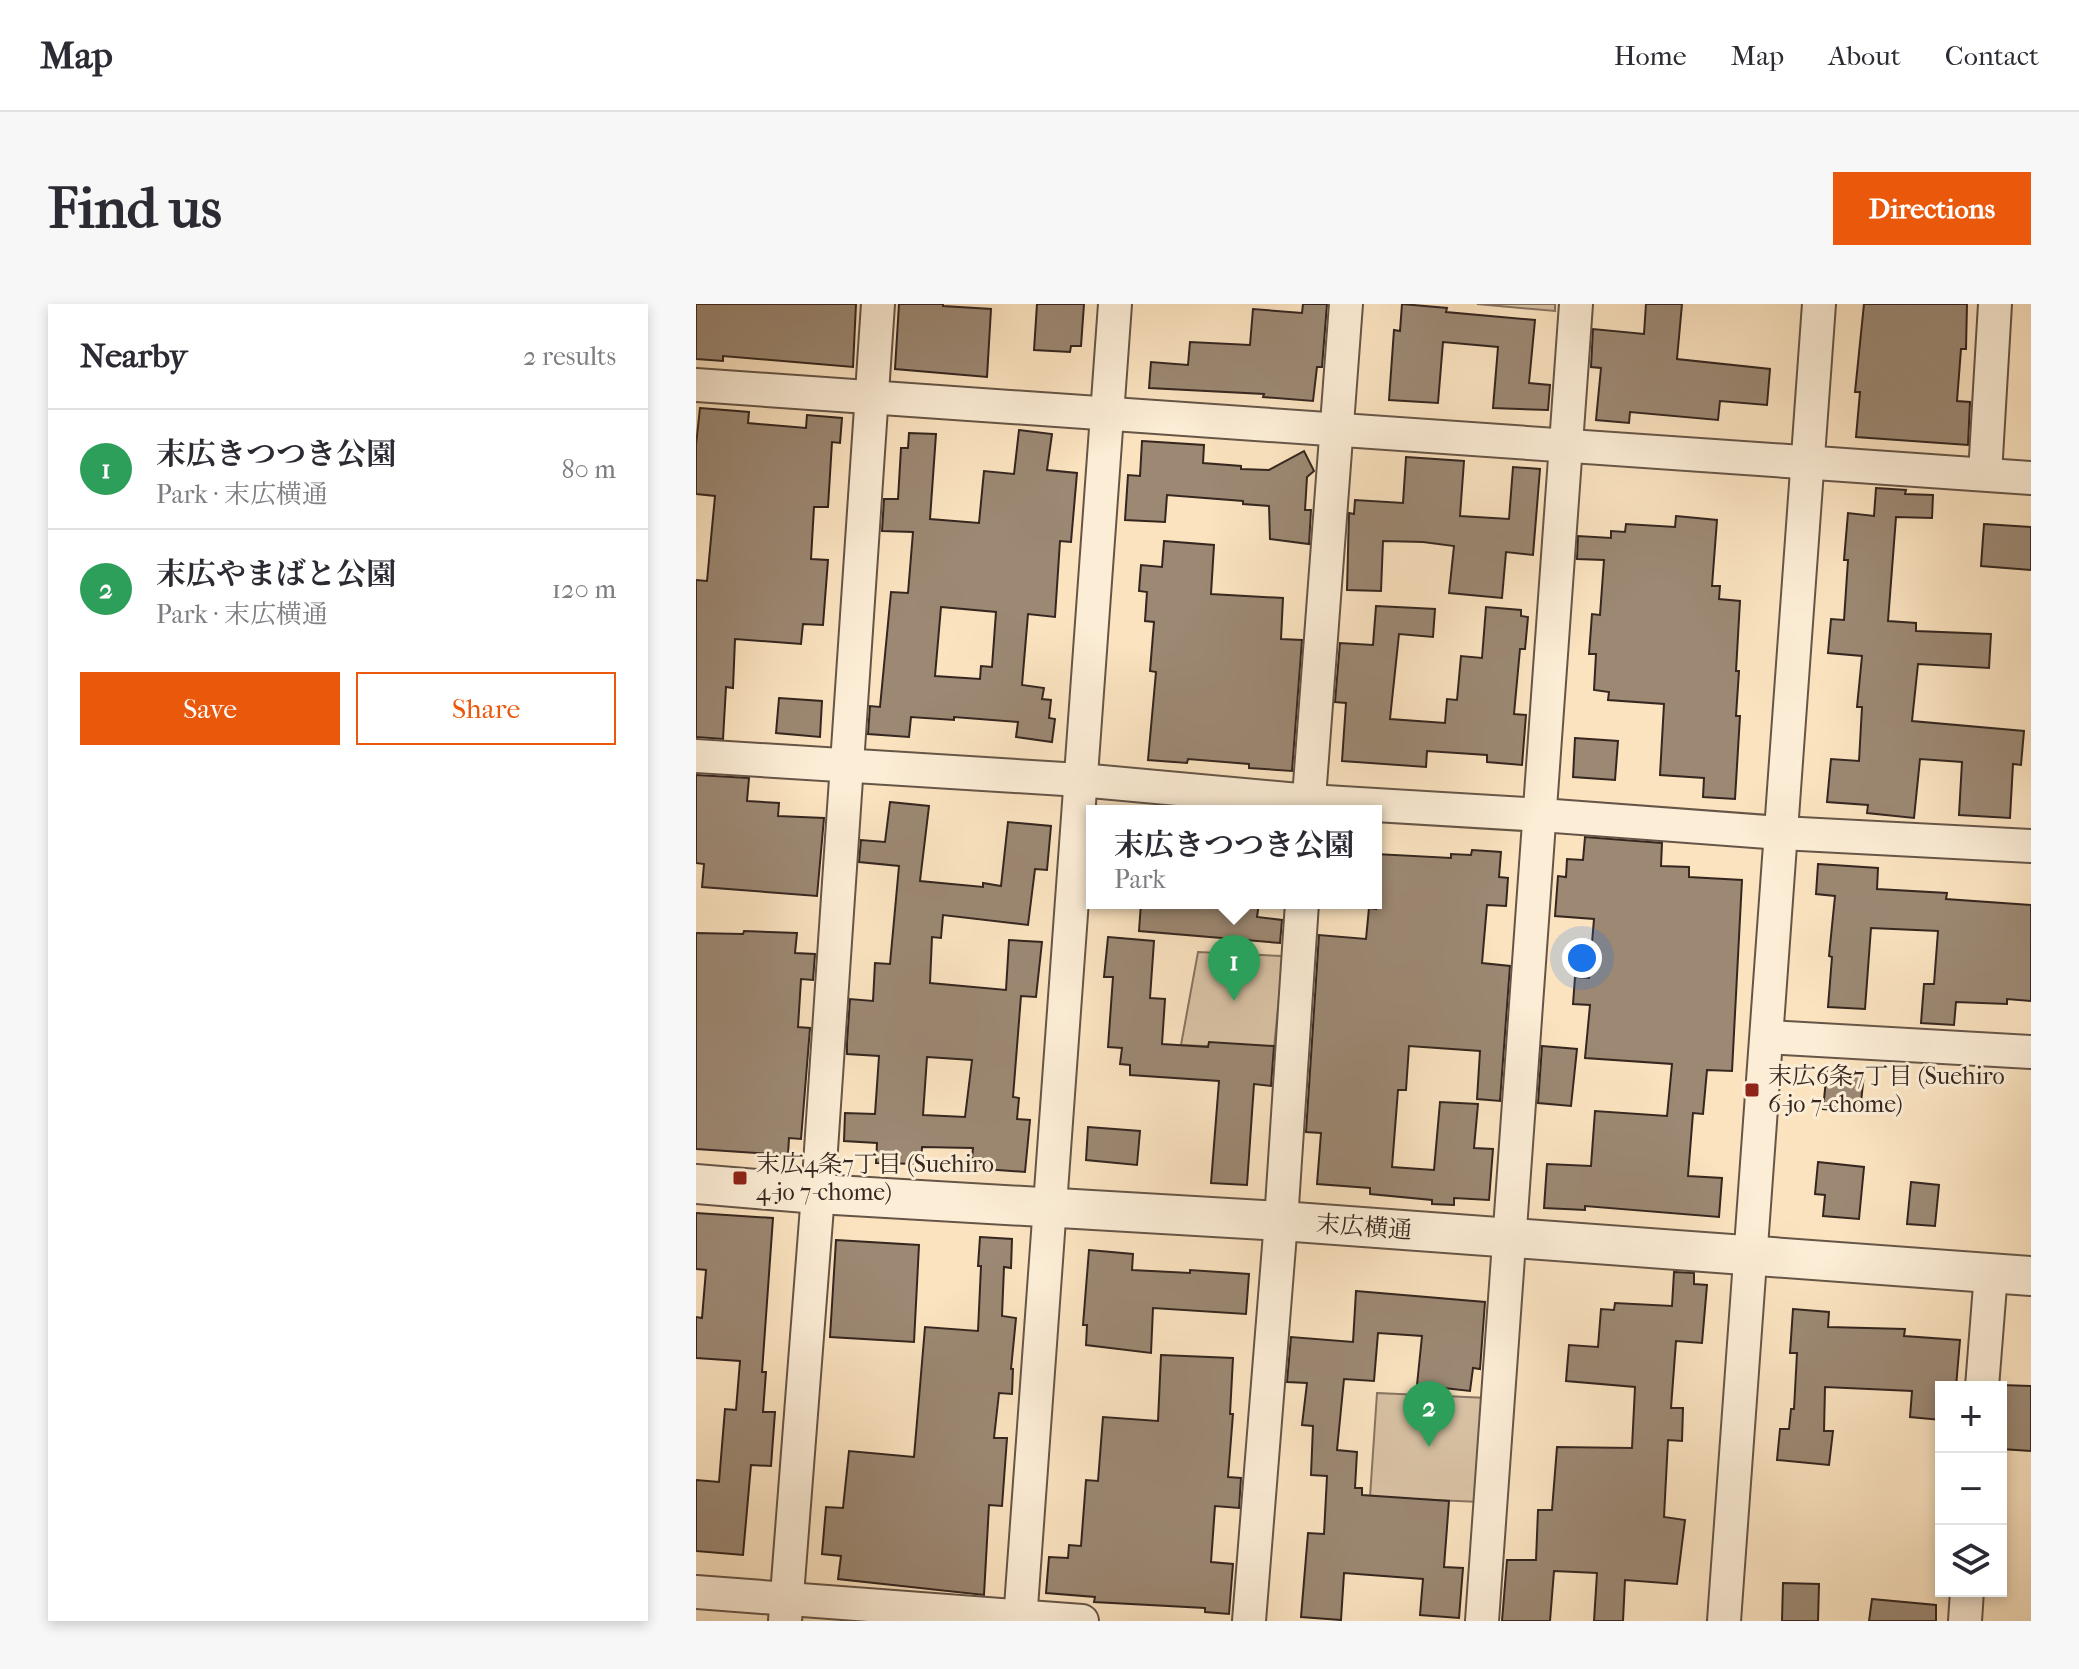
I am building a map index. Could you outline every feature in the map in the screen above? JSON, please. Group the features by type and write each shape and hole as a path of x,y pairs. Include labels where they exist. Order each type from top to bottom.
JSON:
{"street":[{"path":"786,1610 818,1194 878,304"},
{"path":"1020,1619 1115,304"},
{"path":"1308,805 1346,304"},
{"path":"1482,1621 1576,304"},
{"path":"1724,1621 1819,304"},
{"path":"1985,474 1995,304"},
{"path":"696,385 2031,478"},
{"path":"696,756 1080,780 1299,805"},
{"path":"1382,809 1541,815 1781,833 2031,846"},
{"path":"1249,1621 1281,1221 1302,909"},
{"path":"1767,1037 2031,1052"},
{"name":"末広横通","path":"696,1184 1281,1221 2031,1276"},
{"path":"1982,1381 1991,1273"},
{"path":"696,1592 786,1610 1082,1621"},
{"path":"1965,1621 1967,1597"}],"shaded area":[{"path":"1477,304 1555,304 1555,311"},
{"path":"1198,952 1283,956 1274,1049 1181,1045"},
{"path":"1377,1393 1488,1398 1479,1502 1370,1497"}],"building":[{"path":"696,304 856,304 853,367 723,356 723,361 696,359"},
{"path":"899,304 991,309 987,377 895,369"},
{"path":"1037,304 1084,304 1081,346 1071,346 1070,352 1034,350"},
{"path":"1303,304 1327,304 1322,367 1317,367 1313,401 1263,397 1264,394 1149,388 1151,362 1188,365 1190,342 1250,345 1253,309 1302,313"},
{"path":"1402,304 1447,308 1446,312 1535,320 1529,383 1550,385 1548,410 1493,408 1498,347 1443,342 1438,403 1389,400 1394,330 1400,331"},
{"path":"1646,304 1682,304 1677,359 1770,369 1767,405 1720,401 1718,420 1630,412 1629,423 1596,420 1601,368 1591,367 1593,329 1644,334"},
{"path":"1864,304 1967,304 1966,349 1961,349 1957,401 1970,402 1968,445 1856,437 1860,392 1855,392"},
{"path":"700,408 749,412 748,423 806,428 807,415 842,418 840,443 832,442 828,507 814,507 811,559 828,560 823,625 803,624 801,644 735,639 733,688 726,687 723,739 696,737 696,580 707,581 715,496 696,494"},
{"path":"1019,430 1052,434 1047,470 1077,473 1071,542 1060,541 1055,617 1028,614 1022,685 1044,688 1042,699 1051,700 1049,718 1055,719 1052,742 1016,737 1018,722 954,717 954,720 911,717 909,737 868,734 870,706 880,707 891,592 908,593 913,532 882,531 884,499 898,499 901,448 908,448 909,433 936,434 930,519 979,523 984,471 1014,474","holes":["941,607 996,612 992,667 981,666 980,679 935,676"]},
{"path":"1142,441 1204,445 1203,463 1241,466 1241,469 1269,470 1304,451 1314,471 1307,477 1305,510 1311,510 1309,544 1270,539 1269,506 1243,504 1243,501 1167,495 1165,522 1125,520 1128,475 1140,476"},
{"path":"1406,457 1464,461 1460,516 1509,519 1513,467 1540,469 1533,555 1506,552 1502,598 1449,593 1454,546 1423,542 1383,541 1381,591 1347,590 1349,513 1354,514 1355,500 1403,503"},
{"path":"1876,488 1906,490 1905,494 1933,495 1932,518 1896,517 1888,621 1916,623 1916,631 1991,634 1989,668 1918,664 1912,721 2024,731 2021,765 2013,764 2010,818 1959,815 1962,762 1920,759 1914,818 1867,813 1868,805 1827,802 1831,759 1859,761 1862,707 1857,707 1862,656 1828,653 1831,619 1844,620 1848,513 1874,516"},
{"path":"1676,516 1717,520 1712,586 1720,586 1719,599 1740,601 1736,716 1740,716 1735,799 1703,797 1704,778 1660,775 1664,704 1608,700 1609,692 1594,690 1596,654 1589,654 1592,614 1600,615 1604,560 1577,559 1578,536 1611,538 1611,531 1625,532 1626,524 1675,527"},
{"path":"1984,524 2031,527 2031,570 1981,566"},
{"path":"1164,541 1214,545 1211,594 1283,598 1281,639 1302,640 1292,771 1188,759 1187,763 1148,760 1156,672 1150,671 1154,622 1145,621 1147,592 1139,591 1141,565 1162,567"},
{"path":"1376,606 1435,609 1433,637 1399,634 1390,719 1445,723 1447,699 1457,700 1461,656 1482,658 1486,607 1521,610 1521,616 1528,617 1525,649 1520,649 1514,714 1526,715 1522,765 1487,762 1487,755 1427,751 1426,767 1342,761 1346,703 1335,702 1340,643 1373,645"},
{"path":"779,698 822,701 820,737 776,733"},
{"path":"1575,738 1618,741 1615,780 1573,777"},
{"path":"696,775 749,778 747,801 779,803 778,816 824,818 817,896 702,887 704,864 696,863"},
{"path":"890,802 929,806 920,881 1001,886 1008,822 1051,826 1047,870 1035,869 1028,925 943,915 941,938 932,937 930,983 1006,990 1009,940 1042,942 1036,997 1021,996 1013,1097 1019,1098 1017,1119 1030,1120 1025,1172 971,1168 973,1148 922,1147 921,1164 876,1163 877,1143 844,1141 845,1113 875,1114 879,1056 847,1054 847,1042 850,999 873,1001 875,963 890,964 899,866 859,862 861,840 885,842","holes":["927,1057 972,1060 965,1117 923,1115"]},
{"path":"1585,837 1662,843 1661,866 1689,867 1689,877 1742,880 1732,1071 1707,1070 1703,1114 1693,1113 1688,1176 1722,1178 1719,1217 1585,1206 1585,1210 1544,1208 1547,1164 1591,1166 1595,1111 1667,1116 1672,1064 1585,1058 1590,1005 1573,1004 1575,977 1589,978 1594,919 1555,916 1558,876 1566,877 1567,859 1583,860"},
{"path":"1472,850 1501,852 1499,877 1508,878 1506,906 1487,905 1482,963 1510,966 1500,1101 1477,1099 1480,1051 1409,1046 1406,1090 1398,1090 1392,1167 1434,1170 1440,1102 1478,1104 1474,1148 1493,1149 1489,1200 1454,1198 1454,1205 1432,1204 1432,1200 1370,1194 1370,1188 1317,1184 1321,1133 1306,1132 1319,935 1366,939 1369,909 1382,909 1382,854 1451,858 1451,854 1471,855"},
{"path":"1818,864 1878,868 1877,889 1947,893 1946,899 2031,905 2031,1001 2007,999 2007,1004 1956,1002 1954,1025 1921,1023 1924,984 1934,984 1938,931 1871,928 1865,1009 1828,1007 1835,896 1816,894"},
{"path":"1141,909 1258,909 1257,917 1282,920 1280,943 1139,931"},
{"path":"744,931 797,933 795,953 815,954 813,980 801,979 798,1027 810,1028 801,1139 789,1138 788,1155 696,1149 696,933 743,934"},
{"path":"1108,937 1154,941 1150,998 1165,999 1162,1044 1208,1047 1209,1042 1274,1046 1271,1086 1254,1084 1247,1185 1211,1183 1219,1081 1130,1075 1130,1065 1120,1064 1122,1048 1108,1047 1113,977 1104,977"},
{"path":"1542,1046 1577,1049 1571,1106 1538,1103"},
{"path":"1827,1070 1864,1074 1860,1112 1823,1109"},
{"path":"1088,1127 1140,1131 1137,1165 1086,1160"},
{"path":"1818,1162 1864,1167 1859,1219 1823,1216 1825,1195 1815,1194"},
{"path":"1911,1182 1939,1185 1935,1226 1907,1224"},
{"path":"696,1213 773,1218 762,1372 766,1372 763,1412 775,1412 771,1466 751,1465 743,1555 696,1551 696,1480 719,1482 725,1409 736,1410 740,1361 696,1358 696,1317 702,1318 706,1270 696,1269"},
{"path":"980,1237 1012,1239 1011,1268 1004,1267 1002,1316 1016,1318 1012,1394 999,1393 994,1438 1007,1438 1002,1506 989,1505 984,1595 838,1579 841,1556 822,1554 826,1507 843,1508 849,1451 914,1457 925,1327 978,1331"},
{"path":"836,1240 919,1245 914,1342 830,1337"},
{"path":"1089,1250 1133,1254 1132,1270 1249,1274 1246,1314 1153,1308 1151,1353 1086,1345 1087,1325 1083,1325"},
{"path":"1674,1272 1694,1273 1694,1284 1707,1285 1702,1343 1676,1341 1671,1408 1683,1408 1682,1441 1668,1440 1664,1517 1685,1520 1677,1584 1625,1580 1623,1621 1594,1621 1597,1573 1554,1571 1550,1621 1502,1621 1507,1560 1536,1560 1538,1510 1552,1510 1557,1447 1632,1448 1635,1387 1566,1381 1569,1345 1598,1347 1601,1309 1614,1310 1615,1303 1672,1306"},
{"path":"1356,1291 1485,1302 1480,1369 1473,1368 1470,1391 1417,1385 1422,1336 1378,1333 1374,1381 1344,1379 1337,1450 1357,1452 1355,1488 1362,1488 1362,1495 1449,1501 1444,1567 1463,1568 1459,1618 1420,1615 1423,1579 1344,1573 1341,1620 1301,1617 1308,1533 1324,1534 1327,1476 1311,1475 1313,1426 1302,1425 1307,1383 1287,1382 1291,1337 1353,1342"},
{"path":"1793,1309 1829,1312 1828,1327 1905,1329 1904,1336 1960,1340 1957,1381 1935,1381 1935,1419 1910,1417 1912,1391 1825,1387 1824,1431 1833,1431 1829,1465 1777,1460 1780,1429 1789,1429 1791,1409 1794,1409 1797,1353 1790,1353"},
{"path":"1161,1355 1233,1358 1228,1477 1241,1478 1239,1508 1215,1506 1211,1562 1233,1564 1229,1614 1205,1612 1205,1608 1094,1602 1095,1597 1046,1593 1049,1557 1068,1558 1069,1545 1081,1546 1086,1480 1098,1481 1103,1417 1158,1421"},
{"path":"2007,1385 2031,1386 2031,1451 2007,1449"},
{"path":"1783,1583 1819,1584 1818,1621 1782,1621"},
{"path":"1872,1599 1936,1605 1936,1621 1869,1621"}],"place":[{"name":"末広きつつき公園","path":"1234,1001"},
{"name":"末広6条7丁目 (Suehiro 6-jo 7-chome)","path":"1752,1090"},
{"name":"末広4条7丁目 (Suehiro 4-jo 7-chome)","path":"740,1178"},
{"name":"末広やまばと公園","path":"1429,1447"}]}
